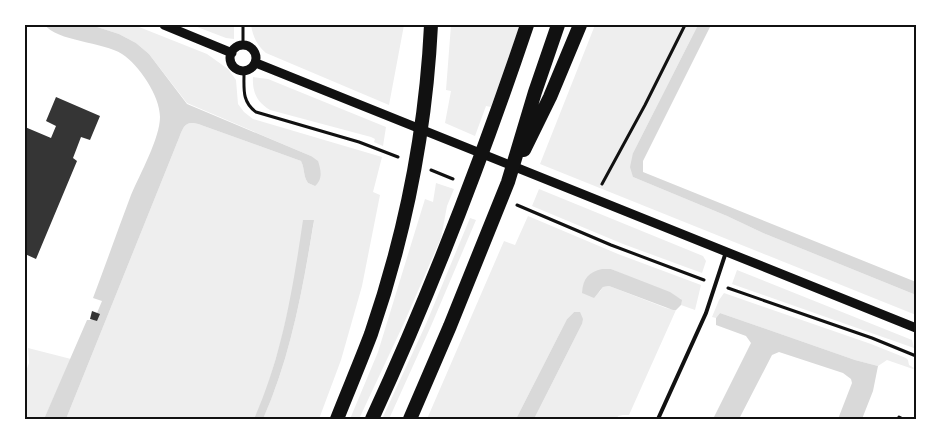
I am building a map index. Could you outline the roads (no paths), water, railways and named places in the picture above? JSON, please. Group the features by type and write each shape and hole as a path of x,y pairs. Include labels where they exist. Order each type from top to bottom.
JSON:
{"highway":[{"path":"337,419 371,334 398,242 409,193 426,96 431,25"},
{"path":"372,419 424,302 495,120 527,25"},
{"path":"410,419 492,224 528,132 558,25"},
{"path":"528,132 550,97 580,25"}],"street":[{"path":"164,25 232,53"},
{"path":"243,45 250,47 256,55 256,63 251,69 244,71 236,70 232,66 232,53 236,47 243,45"},
{"path":"256,63 916,328"}],"lane":[{"path":"658,419 706,313 726,251"}]}
